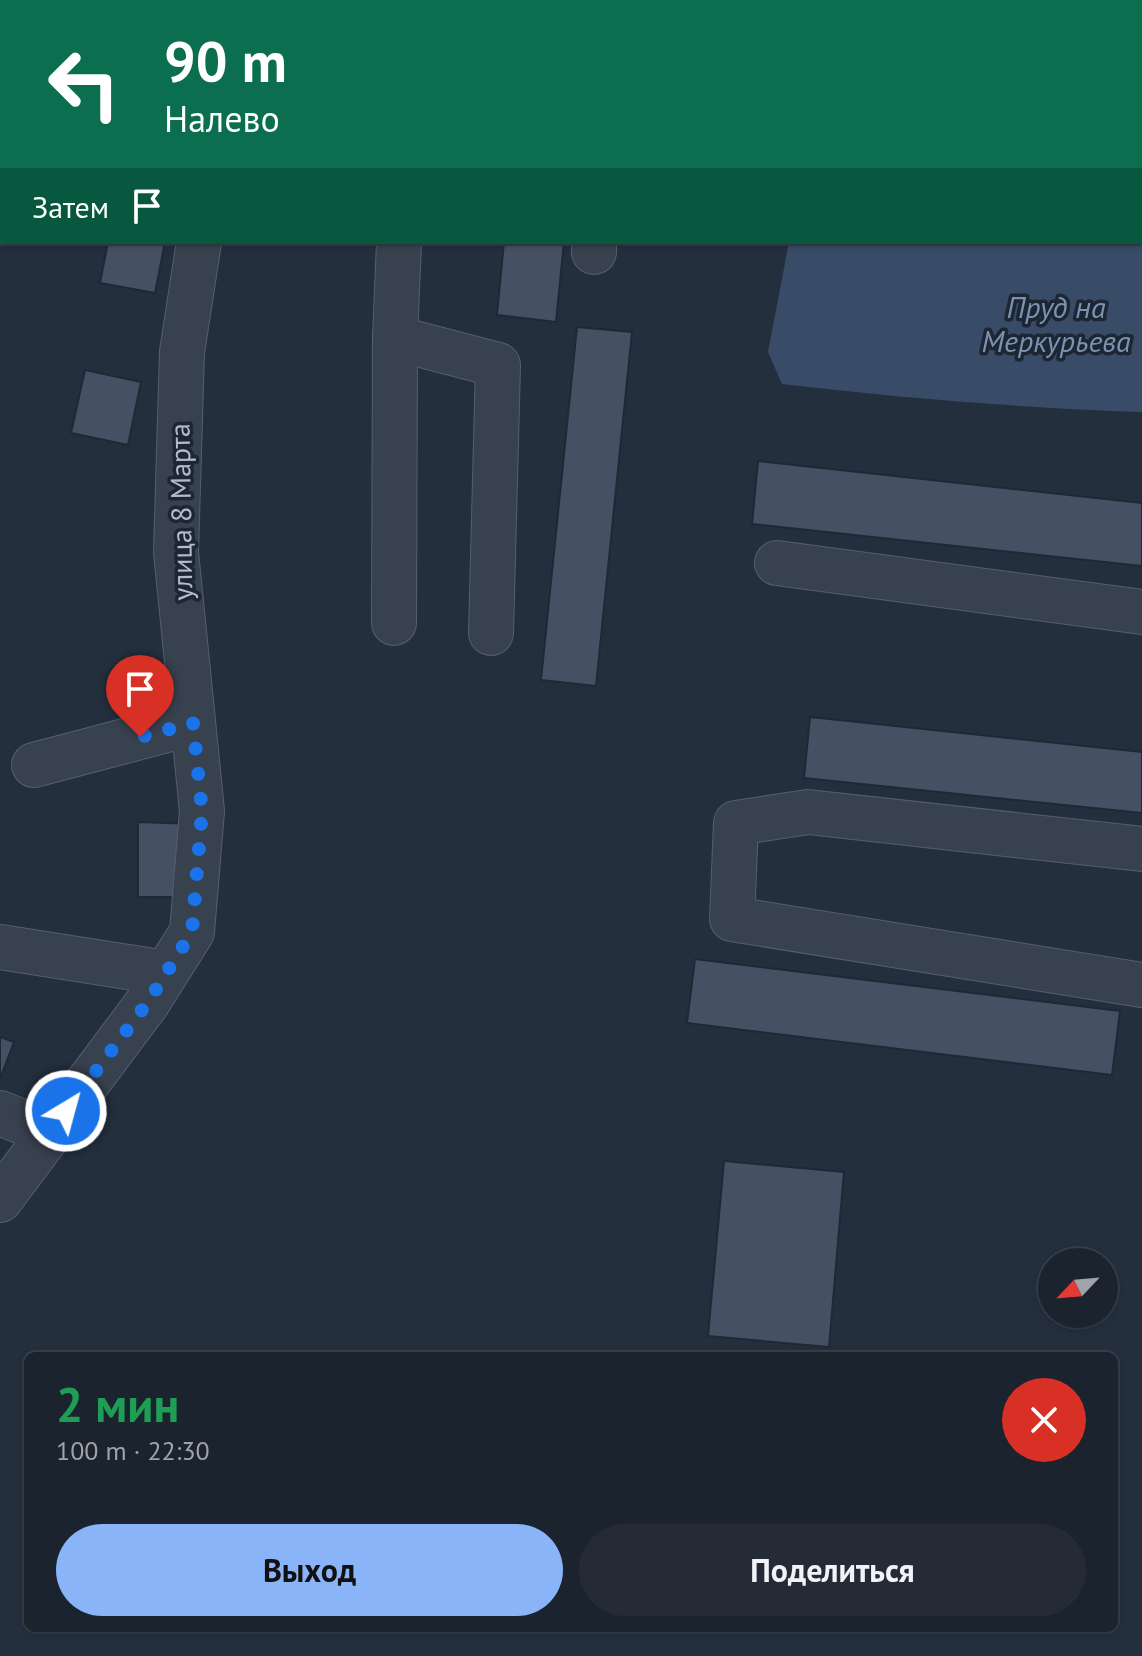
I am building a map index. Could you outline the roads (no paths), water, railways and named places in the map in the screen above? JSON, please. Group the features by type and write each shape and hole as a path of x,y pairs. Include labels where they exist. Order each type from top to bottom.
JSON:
{"street":[{"name":"улица 8 Марта","path":"0,1200 148,1002 192,932 202,811 176,552 182,352 199,244"},
{"path":"394,623 395,338 399,244"},
{"path":"395,338 498,365 491,633"},
{"path":"777,563 1142,612"},
{"path":"34,765 193,723"},
{"path":"1142,849 808,812 736,823 732,919 1142,985"},
{"path":"0,947 166,973"},
{"path":"0,1113 50,1133"}],"water":[{"name":"Пруд на Меркурьева","path":"789,244 1142,244 1142,412 962,402 782,384 768,352"}]}
